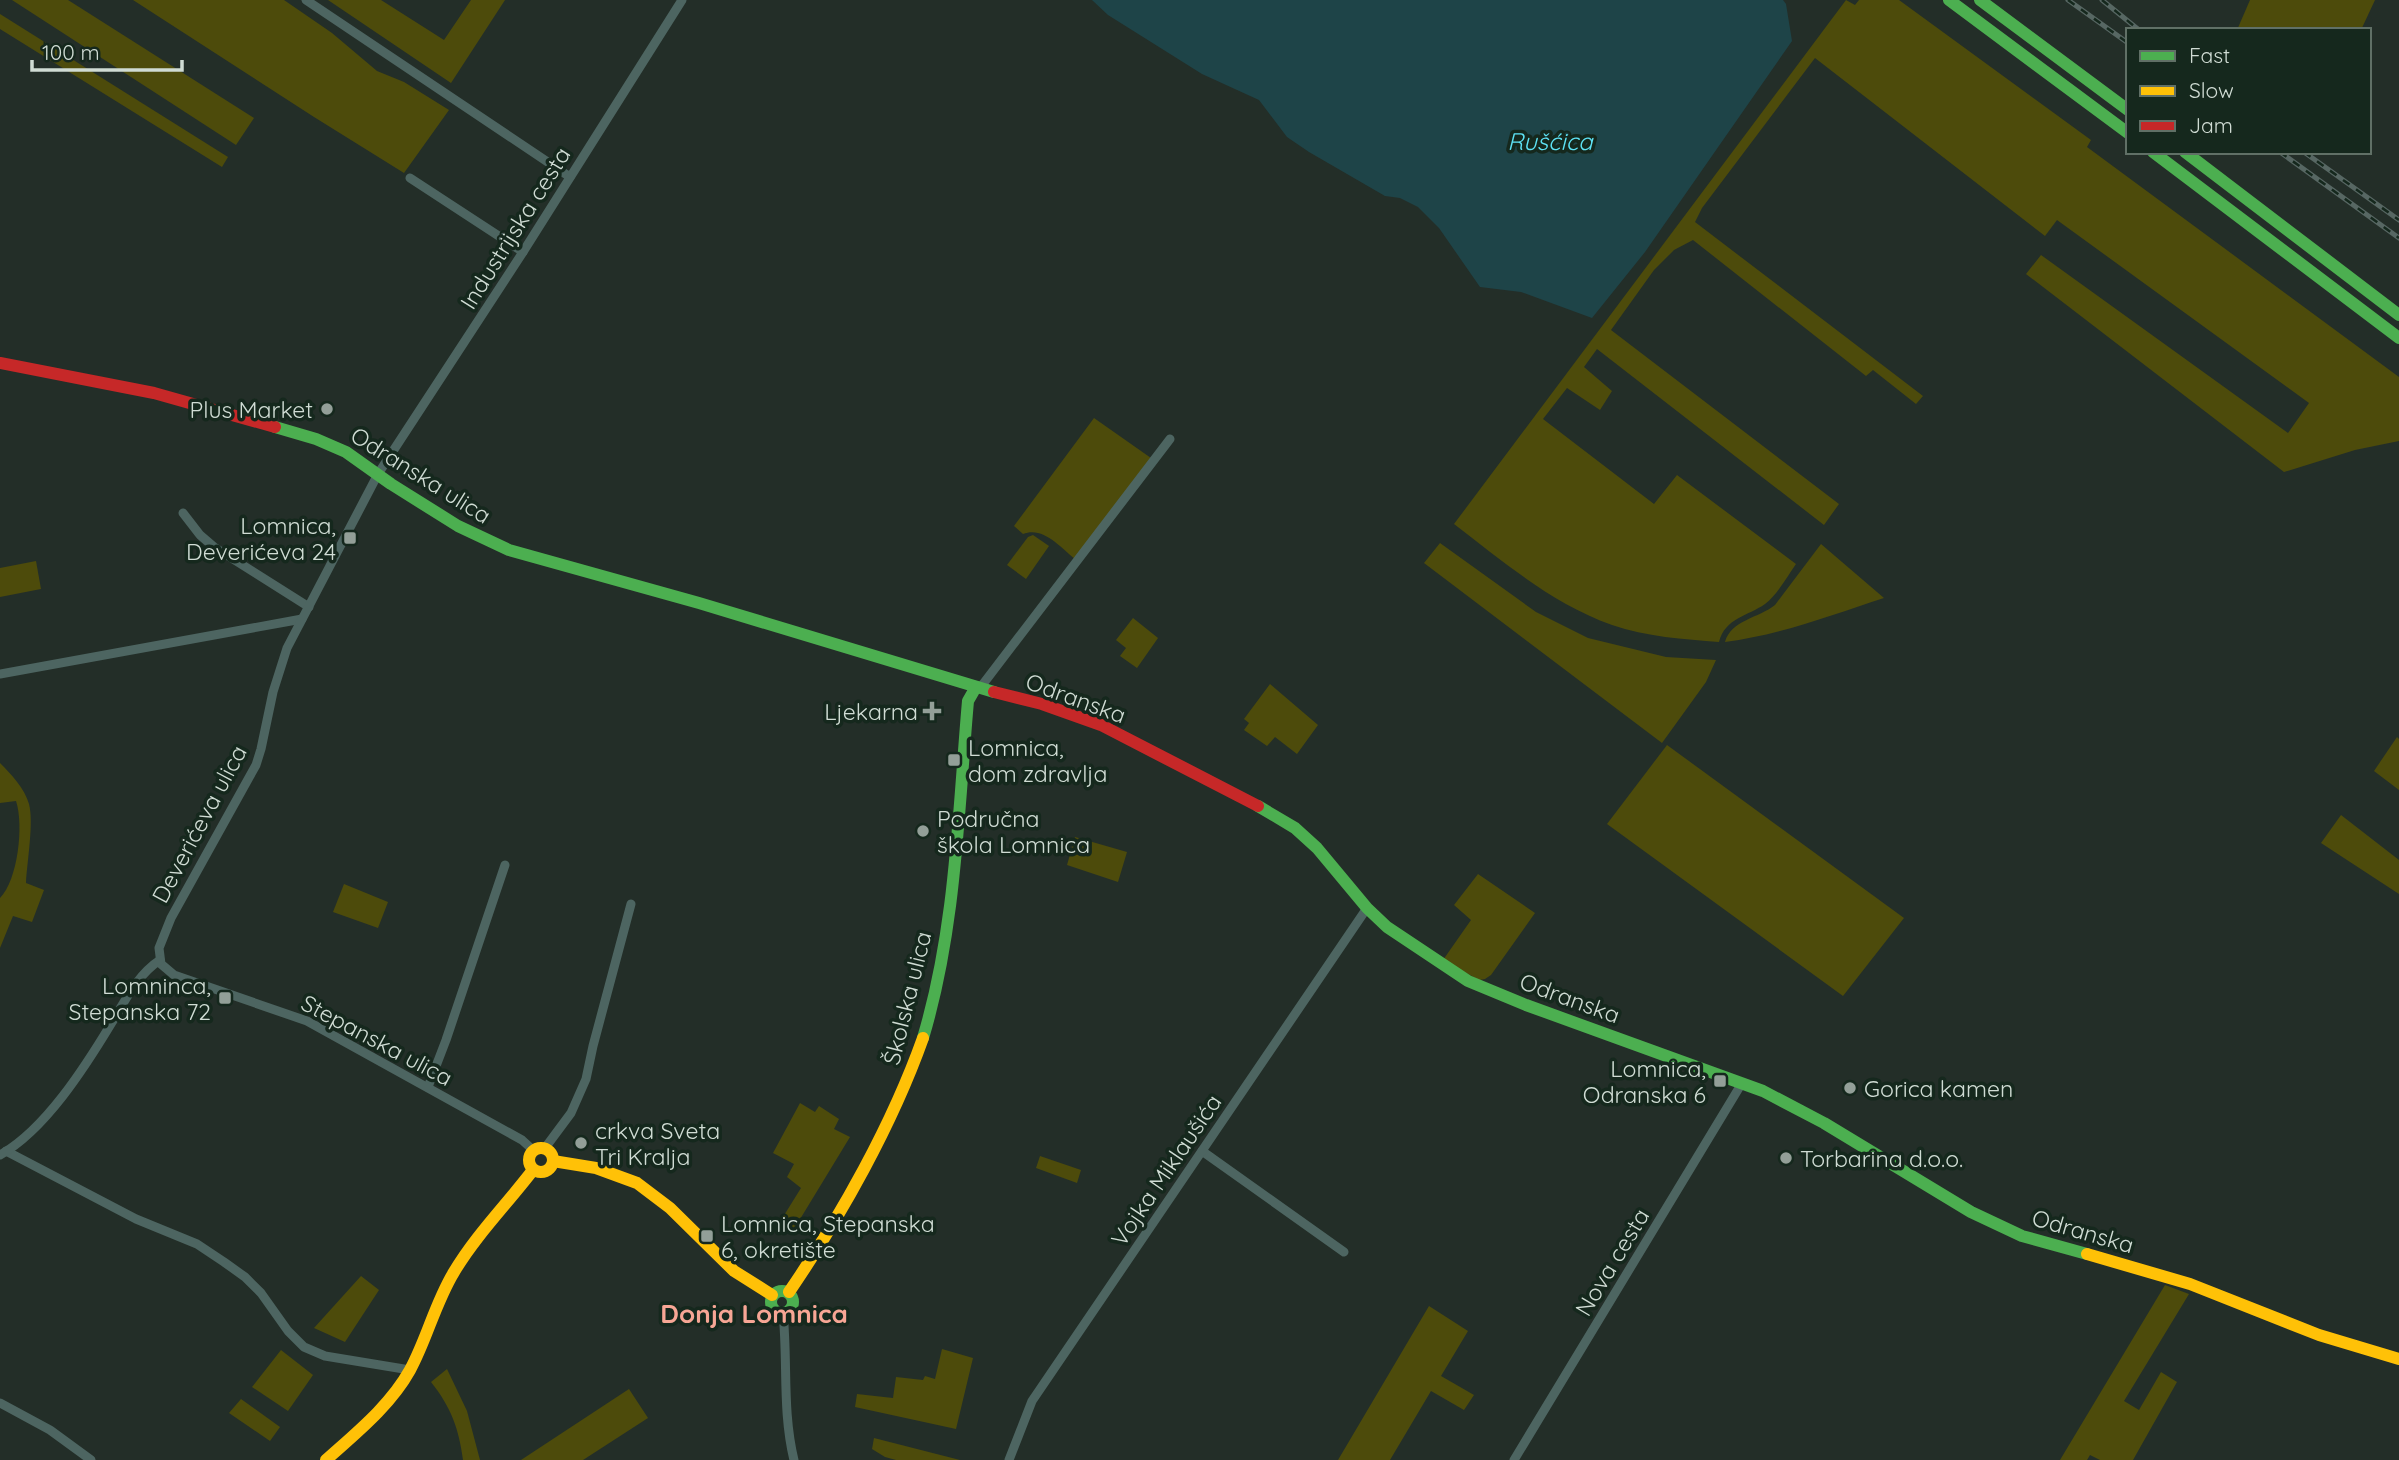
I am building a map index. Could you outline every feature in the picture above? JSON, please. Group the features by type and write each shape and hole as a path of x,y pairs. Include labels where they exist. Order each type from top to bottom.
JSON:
{"main road":[{"path":"1949,0 2126,132"},
{"path":"1980,0 2126,109"},
{"path":"2156,154 2399,338"},
{"path":"2188,154 2399,314"},
{"name":"Odranska ulica","path":"0,363 154,393 328,443 346,452 414,500 458,526 524,556 699,603 978,688"},
{"name":"Odranska","path":"978,688 1042,704 1101,725 1268,811 1295,828 1317,848 1367,908 1387,927 1416,948 1483,988 1742,1083 1803,1109 1937,1194 2024,1237 2190,1284 2303,1329 2399,1359"},
{"name":"Školska ulica","path":"783,1313 792,1307 793,1298 789,1292 808,1265 890,1120 931,1011 943,953 955,858 968,701 978,688"},
{"path":"539,1149 551,1153 553,1161 547,1171 538,1172 533,1170 528,1162 539,1149"},
{"path":"553,1161 596,1168 637,1184 670,1208 728,1266 772,1296"},
{"path":"326,1460 376,1414 410,1370 444,1287 468,1249 533,1170"},
{"path":"772,1296 778,1291 789,1292"},
{"path":"772,1296 772,1307 783,1313"}],"street":[{"path":"306,0 570,177"},
{"name":"Industrijska cesta","path":"378,474 523,252 682,0"},
{"path":"410,178 523,252"},
{"path":"978,688 1170,439"},
{"name":"Deverićeva ulica","path":"160,960 159,948 171,918 256,765 279,668 378,474"},
{"path":"183,513 200,535 214,547 309,607"},
{"path":"0,674 302,619"},
{"path":"428,1087 505,865"},
{"path":"539,1149 571,1114 586,1079 631,904"},
{"name":"Vojka Miklaušića","path":"1009,1460 1032,1401 1367,908"},
{"path":"160,960 139,980 94,1051 48,1114 3,1153 136,1219 197,1244 225,1262 261,1293 288,1331 304,1347 325,1356 410,1370"},
{"name":"Stepanska ulica","path":"160,960 168,972 180,978 307,1021 539,1149"},
{"name":"Nova cesta","path":"1514,1460 1742,1083"},
{"path":"1202,1151 1344,1252"},
{"name":"Školska ulica","path":"783,1313 785,1403 794,1460"},
{"path":"0,1403 50,1430 91,1460"}],"shaded area":[{"path":"12,0 68,0 254,118 236,145"},
{"path":"133,0 284,0 332,33 377,71 404,82 449,110 404,173"},
{"path":"328,0 381,0 444,40 471,0 505,0 451,83"},
{"path":"1846,0 1855,5 1859,0 1899,0 2091,140 2087,147 2399,377 2399,441 2355,450 2284,472 2026,274 2041,255 2288,433 2309,403 2057,220 2045,236 1815,58 1702,208 1695,222 1923,396 1916,404 1873,370 1866,376 1693,240 1674,250 1654,270 1611,330 1839,504 1824,525 1597,349 1584,367 1612,391 1600,410 1567,388 1543,419 1654,504 1677,475 1796,564 1778,591 1765,604 1738,618 1726,628 1719,642 1638,632 1590,616 1549,594 1454,524"},
{"path":"2250,0 2375,0 2362,28 2238,28"},
{"path":"0,14 228,157 222,167 0,29"},
{"path":"1094,418 1151,458 1075,559 1044,535 1030,532 1023,534 1014,526"},
{"path":"1033,535 1049,546 1026,579 1007,565 1028,537"},
{"path":"1440,543 1536,612 1588,638 1666,657 1716,660 1706,682 1662,743 1424,563"},
{"path":"1821,544 1884,598 1786,629 1725,642 1739,624 1775,605"},
{"path":"36,561 41,589 0,597 0,568"},
{"path":"1133,618 1158,638 1137,668 1120,656 1126,648 1116,640"},
{"path":"1270,684 1318,725 1297,754 1275,737 1267,746 1244,730 1249,723 1244,719"},
{"path":"2397,737 2399,739 2399,790 2374,771"},
{"path":"1667,745 1904,918 1843,996 1607,824"},
{"path":"0,763 21,787 29,804 31,832 26,883 44,890 32,922 13,916 0,948 0,898 15,866 19,824 16,801 0,803"},
{"path":"2341,815 2399,860 2399,894 2321,843"},
{"path":"1075,837 1127,852 1118,882 1067,865"},
{"path":"1478,874 1535,913 1491,975 1479,980 1443,960 1471,920 1454,905"},
{"path":"344,884 388,902 378,928 333,912"},
{"path":"800,1103 815,1112 819,1106 839,1119 834,1129 850,1137 791,1234 778,1225 801,1188 787,1177 794,1164 773,1153"},
{"path":"1040,1156 1081,1170 1077,1183 1036,1168"},
{"path":"361,1276 379,1290 345,1342 314,1328"},
{"path":"2165,1285 2189,1294 2124,1401 2139,1410 2161,1372 2177,1382 2133,1460 2100,1460 2090,1455 2087,1460 2060,1460"},
{"path":"1429,1306 1468,1331 1441,1376 1474,1395 1464,1410 1431,1391 1390,1460 1338,1460"},
{"path":"942,1349 973,1358 956,1429 855,1407 857,1394 893,1398 896,1377 923,1380 925,1376 935,1379"},
{"path":"281,1350 313,1375 288,1411 252,1387"},
{"path":"447,1369 467,1411 480,1460 463,1460 453,1419 431,1382"},
{"path":"629,1389 648,1418 583,1460 521,1460"},
{"path":"241,1399 280,1427 270,1441 229,1413"},
{"path":"874,1438 960,1460 896,1460 872,1449"}],"water":[{"name":"Rušćica","path":"1092,0 1783,0 1792,41 1645,252 1592,318 1521,292 1480,287 1439,228 1418,207 1400,198 1385,196 1309,152 1287,137 1259,100 1202,74 1108,15"}],"railway":[{"path":"2068,0 2126,42"},
{"path":"2102,0 2137,28"},
{"path":"2283,154 2399,238"},
{"path":"2307,154 2399,220"}],"traffic: fast":[{"path":"1949,0 2126,132"},
{"path":"1980,0 2126,109"},
{"path":"2156,154 2399,338"},
{"path":"2188,154 2399,315"},
{"path":"275,427 316,439 346,452 458,526 509,550 699,603 994,692"},
{"path":"923,1038 943,955 954,871 968,701 976,687"},
{"path":"1258,806 1295,828 1317,848 1367,908 1387,927 1468,981 1526,1005 1763,1091 1824,1123 1971,1212 2022,1236 2087,1254"},
{"path":"778,1291 786,1291 793,1298 793,1302 793,1306 786,1313 778,1313 771,1306 771,1298 778,1291"}],"traffic: slow":[{"path":"789,1292 828,1232 881,1137 923,1038"},
{"path":"541,1148 550,1151 553,1160 550,1169 541,1172 532,1169 529,1160 532,1151 541,1148"},
{"path":"553,1161 596,1168 637,1183 670,1208 734,1271 772,1295"},
{"path":"326,1460 372,1418 402,1383 454,1272 482,1232 533,1170"},
{"path":"2087,1254 2190,1284 2319,1335 2399,1359"}],"traffic: jam":[{"path":"0,363 154,393 275,427"},
{"path":"994,692 1042,704 1101,725 1258,806"}],"place":[{"name":"Plus Market","path":"327,409"},
{"name":"Lomnica, Deverićeva 24","path":"350,538"},
{"name":"Ljekarna","path":"932,711"},
{"name":"Lomnica, dom zdravlja","path":"954,760"},
{"name":"Područna škola Lomnica","path":"923,831"},
{"name":"Lomninca, Stepanska 72","path":"225,998"},
{"name":"Lomnica, Odranska 6","path":"1720,1081"},
{"name":"Gorica kamen","path":"1850,1088"},
{"name":"crkva Sveta Tri Kralja","path":"581,1143"},
{"name":"Torbarina d.o.o.","path":"1786,1158"},
{"name":"Lomnica, Stepanska 6, okretište","path":"707,1236"}],"district":[{"name":"Donja Lomnica","path":"754,1313"}]}
